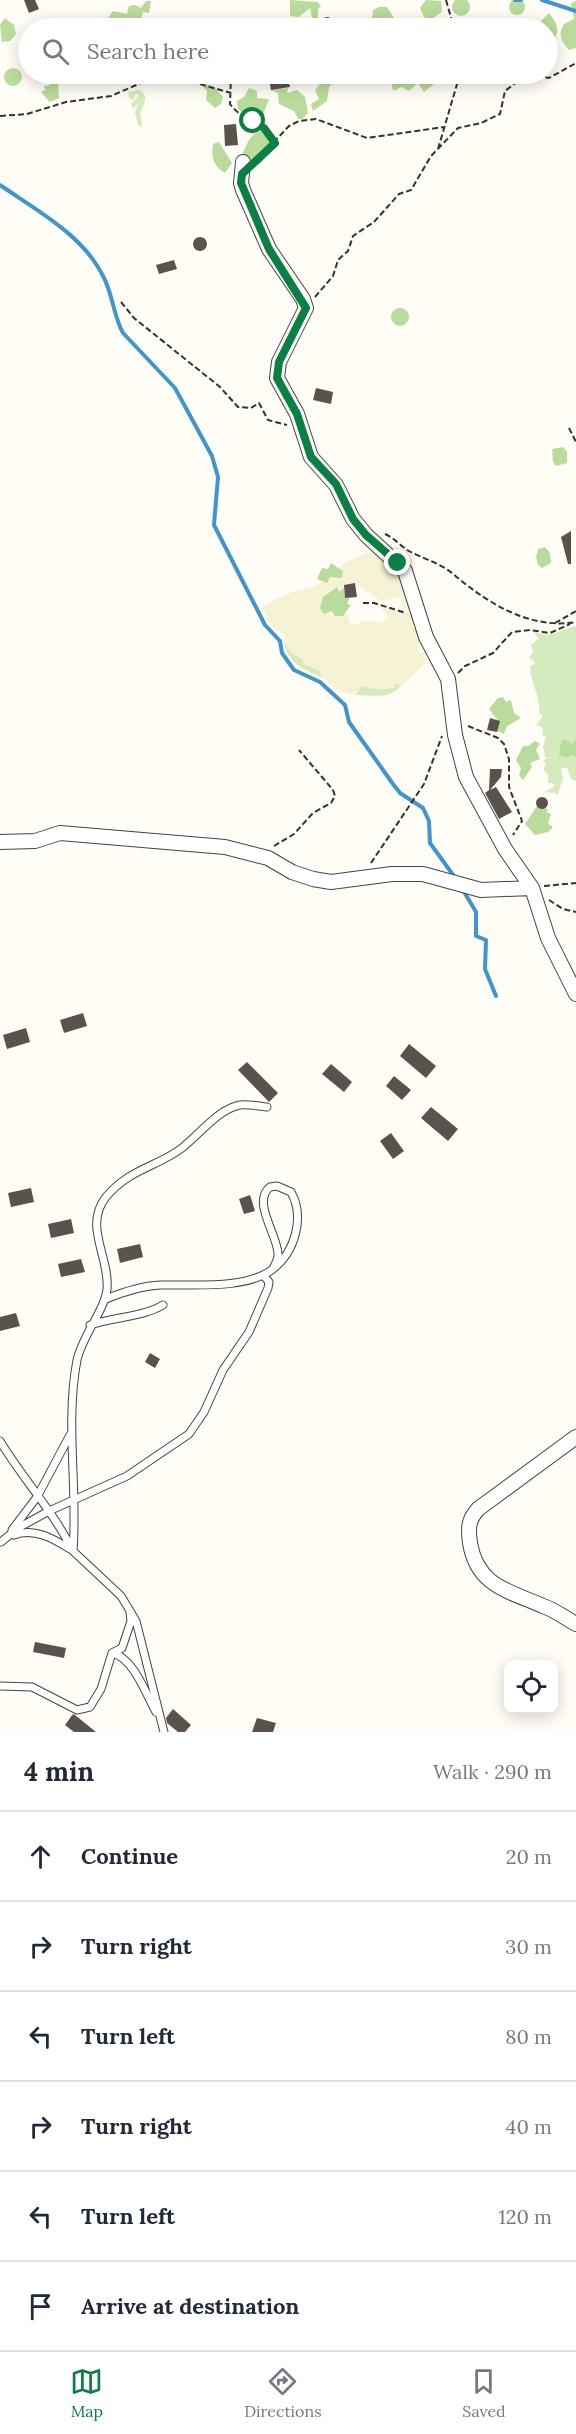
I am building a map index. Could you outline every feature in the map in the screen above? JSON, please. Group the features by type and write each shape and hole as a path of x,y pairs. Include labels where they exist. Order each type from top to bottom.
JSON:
{"street":[{"path":"242,168 243,190 269,249 306,308 279,362 277,378 297,414 311,457 336,484 353,519 405,571 426,637 448,679 450,693 448,723 466,777 506,849 532,888 548,938 576,994"},
{"path":"0,842 35,841 60,833 225,846 255,854 313,879 332,882 423,874 481,890 532,888"},
{"path":"576,1437 478,1509 470,1517 468,1528 474,1559 483,1575 514,1595 545,1606 576,1624"}],"lane":[{"path":"73,1551 75,1500 71,1432 77,1360 90,1325 106,1299 108,1286 96,1224 106,1198 138,1169 179,1150 225,1112 240,1105 267,1107"},
{"path":"106,1299 138,1288 214,1284 264,1276 273,1269 282,1262 291,1247 299,1210 291,1192 277,1186 266,1191 264,1196 277,1247 277,1260 273,1269"},
{"path":"0,1543 18,1528 49,1511 127,1476 189,1434 204,1412 223,1370 249,1332 268,1288 269,1282 264,1276"},
{"path":"90,1325 115,1317 152,1311 163,1305"},
{"path":"0,1543 37,1497 71,1432"},
{"path":"0,1441 37,1497 57,1520 73,1551"},
{"path":"0,1543 20,1533 32,1533 56,1540 73,1551 121,1596 136,1622 162,1731"},
{"path":"0,1686 32,1687 77,1710 85,1710 97,1699 112,1653 122,1648 131,1621 130,1610"},
{"path":"112,1653 126,1661 160,1718"}],"path":[{"path":"446,0 451,18"},
{"path":"558,73 576,63"},
{"path":"0,116 27,114 76,99 111,96 139,84"},
{"path":"200,84 231,93"},
{"path":"231,84 230,104 232,107 264,128 275,143"},
{"path":"438,149 456,84"},
{"path":"306,308 333,276 338,260 348,251 353,236 374,222 399,194 411,190 421,171 458,128 481,123 500,114 505,91 513,84"},
{"path":"242,168 275,143 289,126 299,121 315,119 367,138 444,127"},
{"path":"121,302 134,318 220,387 238,407 251,408 258,403 268,420 290,426 303,438"},
{"path":"569,428 576,441"},
{"path":"376,530 451,572 462,584 509,612 555,623 576,622"},
{"path":"363,603 374,603 400,613 419,612"},
{"path":"555,623 576,611"},
{"path":"450,693 456,676 465,666 493,653 512,632 530,630 550,633 576,622"},
{"path":"355,879 369,867 375,853 424,784 448,723 498,738 507,749 509,787 522,821 506,849"},
{"path":"255,854 294,834 313,813 331,803 335,796 333,790 299,750"},
{"path":"532,888 576,883"},
{"path":"532,888 562,909 576,912"}],"shaded area":[{"path":"377,551 400,574 412,608 410,611 403,607 400,597 381,601 355,583 344,585 339,592 326,594 320,608 328,613 332,611 343,616 346,613 351,624 366,620 380,623 388,618 379,605 400,613 411,613 413,626 422,644 418,649 420,653 425,653 425,664 401,686 350,694 338,691 322,677 320,671 304,664 299,657 291,653 282,633 269,624 262,606 292,592 315,586 330,577 342,577 339,569 345,562"}],"green space":[{"path":"456,-1 466,-1 470,3 470,11 465,16 457,16 452,11 452,3"},
{"path":"514,-1 520,-1 525,7 523,13 514,15 509,10 509,4"},
{"path":"290,0 318,2 321,7 318,9 318,18 312,18 310,8 299,17 290,16"},
{"path":"426,0 441,1 442,12 433,18 426,18 420,8"},
{"path":"146,1 151,1 149,13 143,12 142,18 108,18 113,11 127,14 129,6 135,5 141,8"},
{"path":"576,1 576,48 569,50 562,41 561,32 564,24 574,19 571,3"},
{"path":"387,7 394,18 372,18 373,10"},
{"path":"5,18 14,25 16,34 10,41 2,42 0,25"},
{"path":"9,68 17,68 18,84 20,84 9,86 4,81 4,73"},
{"path":"58,84 59,98 50,102 41,92 45,90 44,86"},
{"path":"320,84 332,84 327,101 313,111 311,104 319,99 315,90"},
{"path":"392,84 417,84 409,91 402,87 393,91"},
{"path":"419,84 433,84 433,85 424,92"},
{"path":"207,85 215,88 223,97 221,104 215,108 206,100 207,91 203,87"},
{"path":"249,88 257,91 257,98 269,99 263,115 250,116 238,109 237,101 244,97"},
{"path":"288,88 287,93 297,90 305,97 308,113 302,119 298,119 294,111 279,104 278,93 271,90"},
{"path":"140,90 145,96 141,114 142,127 138,125 135,112 138,104 133,109 131,104 139,95 136,94 133,100 129,98 128,92"},
{"path":"262,131 271,140 271,149 261,163 247,165 241,157 251,137"},
{"path":"219,142 232,163 225,173 215,164 212,153 213,144"},
{"path":"396,308 404,308 409,313 407,324 396,326 391,321 391,313"},
{"path":"563,447 567,452 567,463 556,466 552,449"},
{"path":"545,547 550,553 551,563 542,568 538,565 536,557 538,549"},
{"path":"331,563 343,571 342,578 330,577 327,583 317,579 322,568 328,569"},
{"path":"337,587 339,592 344,588 345,598 350,597 347,604 351,605 343,616 335,616 332,611 324,614 320,608 323,597"},
{"path":"576,626 576,781 571,779 567,768 561,768 563,779 557,796 555,793 545,792 555,786 553,783 548,783 548,775 543,769 546,765 543,760 548,758 545,757 543,746 546,737 542,735 543,728 536,725 543,716 539,713 538,700 530,672 530,666 536,663 529,658 533,652 531,645 539,639 533,632 548,635"},
{"path":"284,640 291,653 302,659 304,664 320,671 322,677 302,668 292,660 285,648"},
{"path":"395,684 401,686 385,695 355,695 362,686 385,689 394,688"},
{"path":"503,697 506,702 511,700 514,713 521,718 507,726 504,734 497,731 499,722 489,709 498,698"},
{"path":"565,739 572,744 576,739 576,757 570,755 569,758 559,755 561,742"},
{"path":"535,741 540,744 536,750 540,759 530,763 532,767 523,780 519,776 521,768 516,760 523,746 528,746"},
{"path":"537,806 548,809 546,812 551,814 548,824 553,827 548,832 535,835 525,824"}],"building":[{"path":"24,0 35,0 39,9 29,13"},
{"path":"270,84 289,84 290,87 271,90"},
{"path":"236,124 238,145 225,146 224,125"},
{"path":"200,237 205,239 207,244 205,249 200,251 195,249 193,244 195,239"},
{"path":"174,260 177,269 159,274 156,265"},
{"path":"316,388 333,392 331,404 313,400"},
{"path":"571,531 571,564 568,564 561,537"},
{"path":"355,583 357,597 345,598 344,585"},
{"path":"490,718 500,721 497,732 487,730"},
{"path":"490,769 502,769 501,777 490,790 496,787 512,812 499,819 485,793 489,790"},
{"path":"544,797 548,803 544,809 540,809 536,801"},
{"path":"83,1013 87,1026 64,1033 60,1020"},
{"path":"26,1028 30,1042 7,1049 3,1035"},
{"path":"409,1044 436,1066 426,1078 400,1056"},
{"path":"247,1062 278,1093 269,1102 238,1070"},
{"path":"331,1064 352,1082 344,1092 322,1074"},
{"path":"394,1076 411,1090 402,1100 386,1086"},
{"path":"431,1107 458,1129 448,1141 421,1118"},
{"path":"391,1133 404,1151 393,1159 380,1141"},
{"path":"31,1188 34,1202 11,1207 8,1193"},
{"path":"250,1195 255,1211 244,1214 239,1199"},
{"path":"71,1219 74,1233 51,1238 48,1224"},
{"path":"140,1244 143,1257 120,1263 117,1249"},
{"path":"81,1259 85,1272 61,1277 58,1264"},
{"path":"16,1313 20,1326 0,1331 0,1317"},
{"path":"150,1353 160,1359 155,1368 145,1362"},
{"path":"35,1642 66,1648 64,1658 33,1652"},
{"path":"173,1709 191,1725 185,1732 178,1732 167,1723 166,1718"},
{"path":"73,1714 96,1732 74,1732 65,1725"},
{"path":"257,1718 276,1723 273,1732 252,1732"}],"waterway":[{"path":"515,0 521,0"},
{"path":"542,0 576,11"},
{"path":"0,185 58,225 84,248 94,261 106,283 123,333 175,388 212,456 218,477 214,525 265,625 280,641 282,653 294,670 320,682 345,705 349,722 393,784 400,793 423,808 429,821 430,843 456,879"},
{"path":"463,890 476,912 476,936 486,940 485,969 496,996"}],"route":[{"path":"253,121 264,128 275,143 242,174 241,183 269,249 303,299 306,308 279,362 277,378 297,414 305,445 311,457 336,484 353,519 366,535 398,563"}]}
